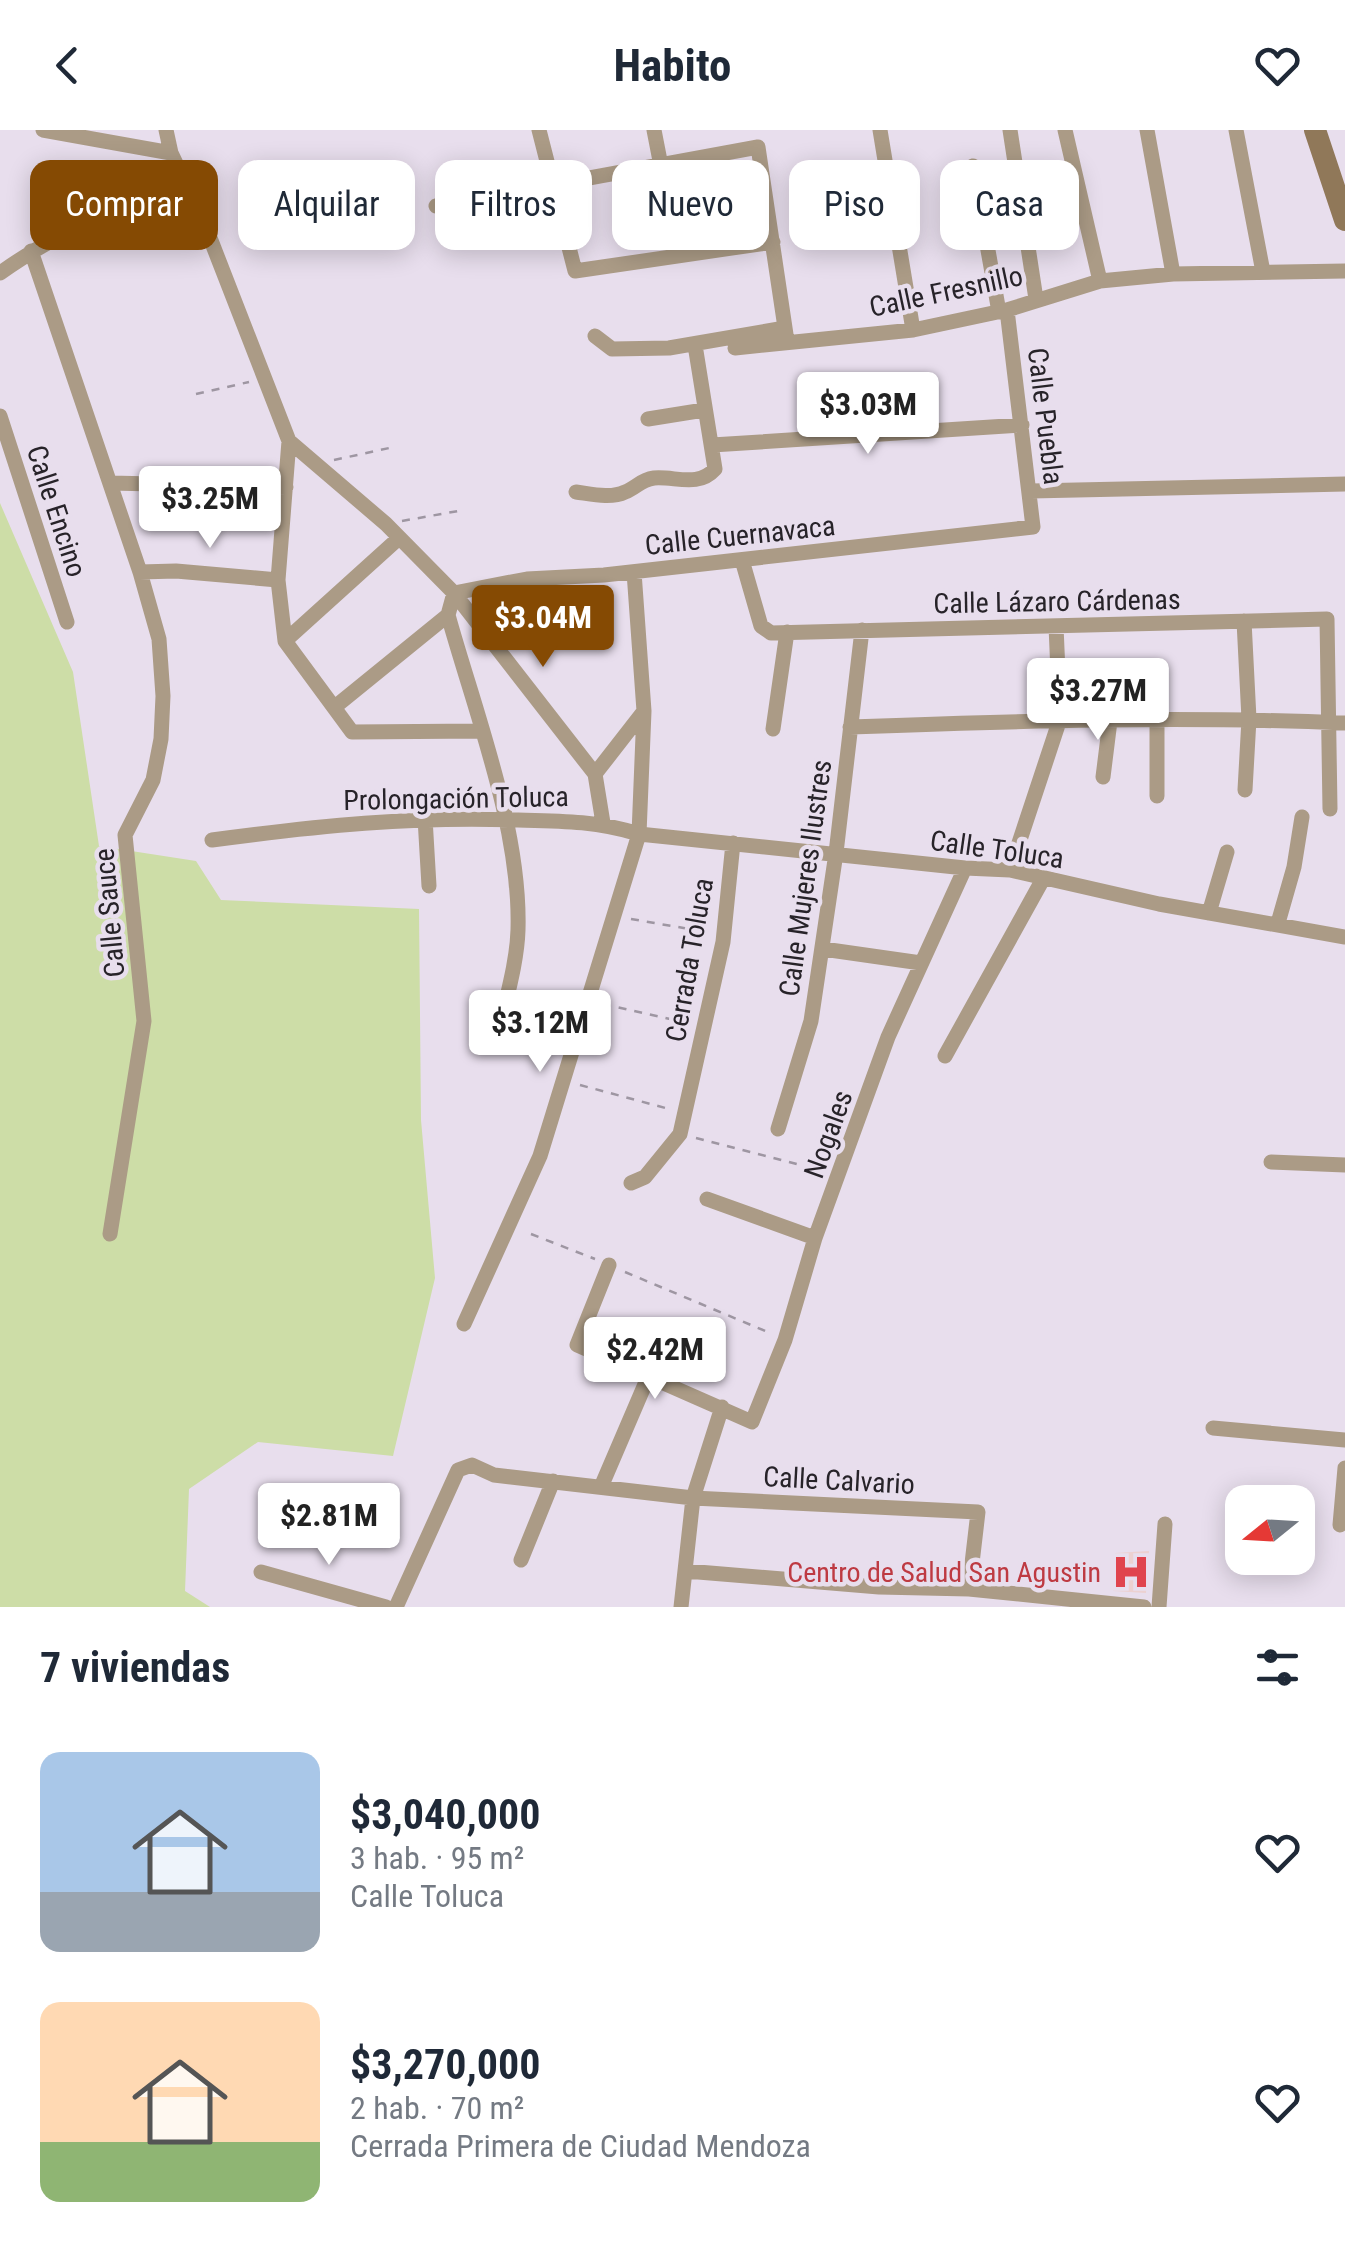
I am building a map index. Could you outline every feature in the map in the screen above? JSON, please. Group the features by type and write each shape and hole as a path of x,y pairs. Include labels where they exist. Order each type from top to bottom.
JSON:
{"main road":[{"path":"1315,130 1345,220"}],"street":[{"path":"42,130 82,133 171,153"},
{"path":"166,130 174,160"},
{"path":"540,130 547,160"},
{"path":"654,130 660,160"},
{"path":"880,130 912,330"},
{"path":"1010,130 1036,299"},
{"path":"1065,130 1100,282"},
{"path":"1147,130 1173,274"},
{"path":"1236,130 1263,272"},
{"path":"692,160 758,147 760,160"},
{"path":"594,336 612,349 694,345 786,334 769,222"},
{"path":"569,250 574,271 772,242"},
{"path":"0,273 36,250"},
{"path":"214,250 289,442 278,580 285,640 352,732 481,730"},
{"name":"Calle Puebla","path":"990,250 1022,424 1034,528"},
{"name":"Calle Sauce","path":"32,252 159,639 161,740 153,780 124,835 144,1021 110,1234"},
{"name":"Calle Fresnillo","path":"736,348 786,334 912,330 1003,311 1100,282 1173,274 1345,271"},
{"path":"576,492 600,496 626,492 636,483 655,478 702,478 715,468 694,345"},
{"path":"648,419 704,410"},
{"name":"Calle Encino","path":"0,416 67,622"},
{"path":"712,445 1022,424"},
{"path":"289,442 386,524 454,593 596,774 604,823"},
{"path":"110,482 286,487"},
{"path":"1031,491 1345,484"},
{"name":"Calle Cuernavaca","path":"464,1324 540,1156 638,834 644,711 634,572 1034,528"},
{"path":"285,640 399,538"},
{"path":"742,560 761,626 771,633 787,632 772,729"},
{"path":"140,572 176,571 278,580"},
{"path":"454,593 526,579 634,572"},
{"path":"454,593 448,615 506,820 516,886 518,932 498,1036"},
{"path":"336,706 448,615"},
{"name":"Calle Lázaro Cárdenas","path":"787,632 1327,619 1338,723"},
{"path":"1244,621 1250,719 1245,790"},
{"path":"1010,870 1060,719 1056,626"},
{"name":"Calle Mujeres Ilustres","path":"778,1129 811,1021 862,630"},
{"path":"596,774 644,711"},
{"path":"850,727 1060,719 1338,723 1330,809"},
{"path":"1156,720 1156,796"},
{"path":"1103,777 1110,722"},
{"path":"1278,923 1294,867 1302,817"},
{"path":"425,818 429,886"},
{"name":"Prolongación Toluca","path":"212,840 346,822 425,818 604,823 638,834"},
{"name":"Calle Toluca","path":"638,834 1010,870 1209,914 1345,937"},
{"name":"Cerrada Toluca","path":"631,1183 646,1178 680,1134 723,935 733,843"},
{"path":"1209,914 1227,852"},
{"name":"Nogales","path":"722,1407 752,1422 785,1340 815,1238 888,1037 965,868"},
{"path":"945,1056 1043,878"},
{"path":"822,949 922,963"},
{"path":"1271,1162 1345,1165"},
{"path":"707,1200 815,1238"},
{"path":"610,1265 576,1345 722,1407 693,1498 681,1607"},
{"path":"601,1487 650,1376"},
{"path":"1214,1428 1345,1440"},
{"path":"396,1607 458,1470 472,1466 494,1474 693,1498"},
{"path":"1340,1525 1345,1468"},
{"path":"521,1560 553,1481"},
{"name":"Calle Calvario","path":"693,1498 978,1512 969,1590"},
{"path":"1159,1607 1165,1524"},
{"path":"261,1572 386,1607"},
{"path":"686,1572 969,1590 1142,1607"},
{"path":"876,1607 880,1587"}],"path":[{"path":"196,394 265,380"},
{"path":"318,464 394,447"},
{"path":"386,524 458,510"},
{"path":"612,916 723,935"},
{"path":"586,1000 704,1026"},
{"path":"562,1080 685,1113"},
{"path":"680,1134 840,1176"},
{"path":"531,1234 785,1340"}],"shaded area":[{"name":"Centro de Salud San Agustin","path":"1149,1551 1146,1593 1113,1591 1115,1553"}],"green space":[{"path":"0,503 73,672 99,846 196,861 221,900 419,909 421,1120 435,1278 393,1456 258,1442 189,1489 185,1591 210,1607 0,1607"}],"place":[{"name":"Centro de Salud San Agustin","path":"1131,1572"}]}
